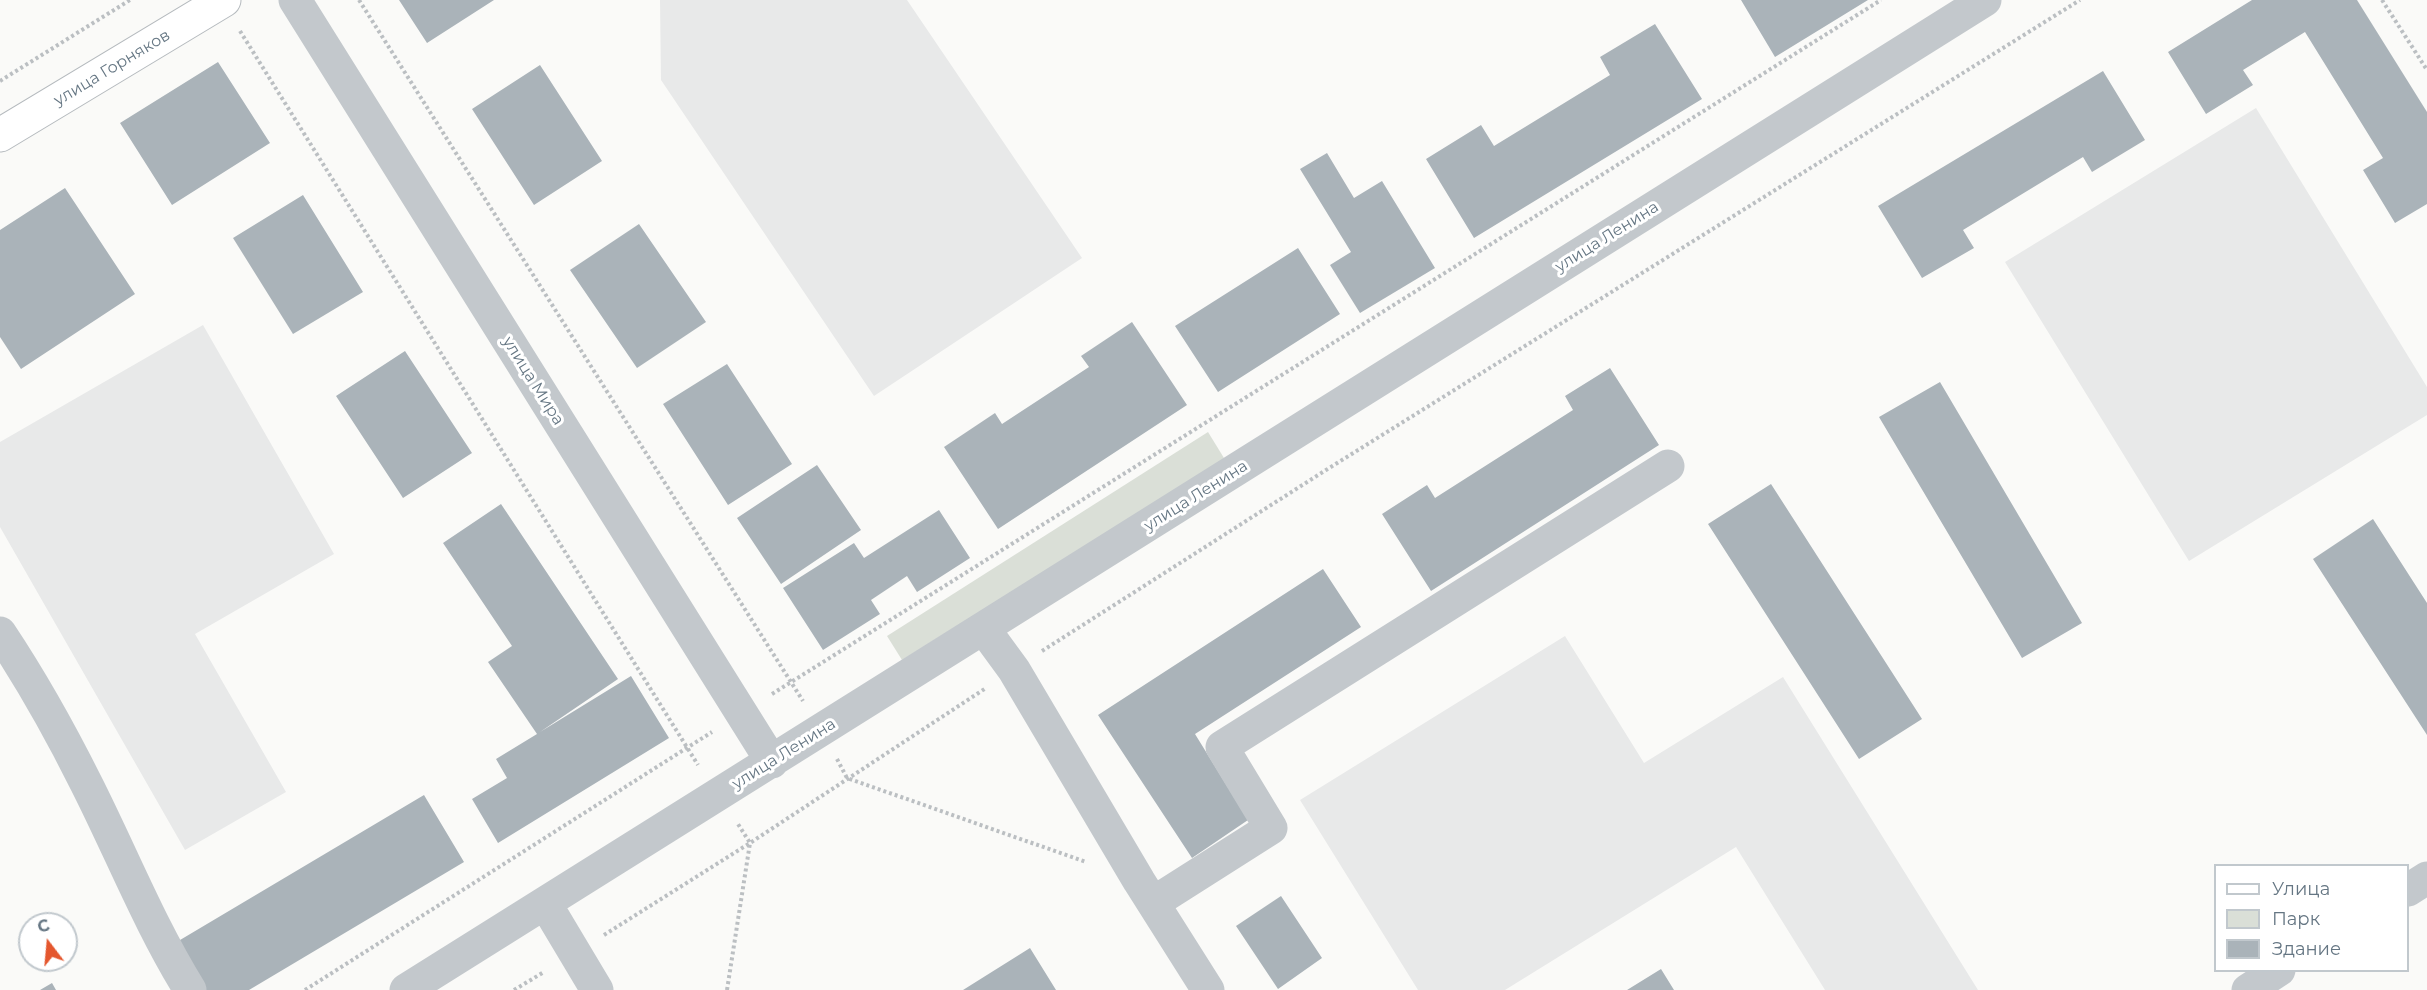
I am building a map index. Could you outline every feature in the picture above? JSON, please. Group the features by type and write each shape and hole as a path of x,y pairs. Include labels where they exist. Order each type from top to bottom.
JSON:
{"main road":[{"name":"улица Горняков","path":"0,135 223,1"}],"street":[{"name":"улица Мира","path":"295,0 772,762"},
{"name":"улица Ленина","path":"406,990 1985,0"},
{"path":"1146,892 1271,828 1222,747 1668,466"},
{"path":"984,629 1014,670 1146,892 1208,990"},
{"path":"0,633 28,676 86,783 166,951 190,990"},
{"path":"2409,889 2427,878"},
{"path":"545,903 597,990"},
{"path":"2248,990 2276,972"}],"path":[{"path":"0,81 130,0"},
{"path":"358,0 823,730 847,778 1146,892"},
{"path":"305,990 791,682 1881,0"},
{"path":"514,990 750,843 847,778 1326,470 2080,0"},
{"path":"2382,0 2427,70"},
{"path":"223,1 686,748 750,843 728,990"}],"shaded area":[{"path":"660,0 907,0 1082,258 874,396 661,80"},
{"path":"2256,108 2427,387 2427,415 2189,561 2005,262"},
{"path":"203,325 334,554 195,634 286,792 185,850 0,527 0,442"},
{"path":"1565,636 1644,763 1783,677 1978,990 1825,990 1736,847 1505,990 1418,990 1300,800"}],"green space":[{"path":"1208,432 1224,458 1214,466 902,660 887,636"}],"building":[{"path":"399,0 494,0 427,43"},
{"path":"1741,0 1868,0 1775,57"},
{"path":"2252,0 2357,0 2427,112 2427,204 2395,223 2363,170 2383,158 2305,32 2243,70 2253,85 2206,114 2168,52"},
{"path":"1655,24 1702,99 1474,238 1426,159 1481,125 1494,146 1610,75 1600,57"},
{"path":"218,62 270,143 172,205 120,123"},
{"path":"540,65 602,161 534,205 472,109"},
{"path":"2103,71 2145,140 2092,172 2083,157 1963,230 1974,248 1922,278 1878,206"},
{"path":"1327,153 1354,198 1382,181 1435,268 1360,313 1330,265 1351,252 1300,169"},
{"path":"65,188 135,294 21,369 0,337 0,230"},
{"path":"303,195 363,292 293,334 233,238"},
{"path":"639,224 706,322 637,368 570,270"},
{"path":"1298,248 1340,314 1218,392 1175,326"},
{"path":"1132,322 1187,405 998,529 944,447 995,413 1002,424 1089,367 1081,356"},
{"path":"405,351 472,453 403,498 336,396"},
{"path":"727,364 792,464 728,505 663,404"},
{"path":"1610,368 1659,445 1431,591 1382,514 1427,485 1435,498 1573,410 1565,396"},
{"path":"1940,382 2082,623 2022,658 1879,417"},
{"path":"817,465 861,530 781,584 737,518"},
{"path":"1771,484 1922,719 1859,759 1708,524"},
{"path":"501,504 618,679 540,732 631,676 669,738 498,843 472,799 507,778 496,759 537,734 488,662 512,646 443,543"},
{"path":"939,510 970,558 917,592 907,576 871,600 880,614 823,650 783,588 854,543 864,558"},
{"path":"2373,519 2427,603 2427,735 2313,559"},
{"path":"1323,569 1361,627 1195,734 1248,820 1192,858 1098,715"},
{"path":"424,795 464,862 249,990 203,990 175,943"},
{"path":"1281,896 1322,958 1278,989 1236,926"},
{"path":"1030,948 1056,990 963,990"},
{"path":"1661,969 1674,990 1627,990"},
{"path":"52,983 56,990 40,990"}]}
